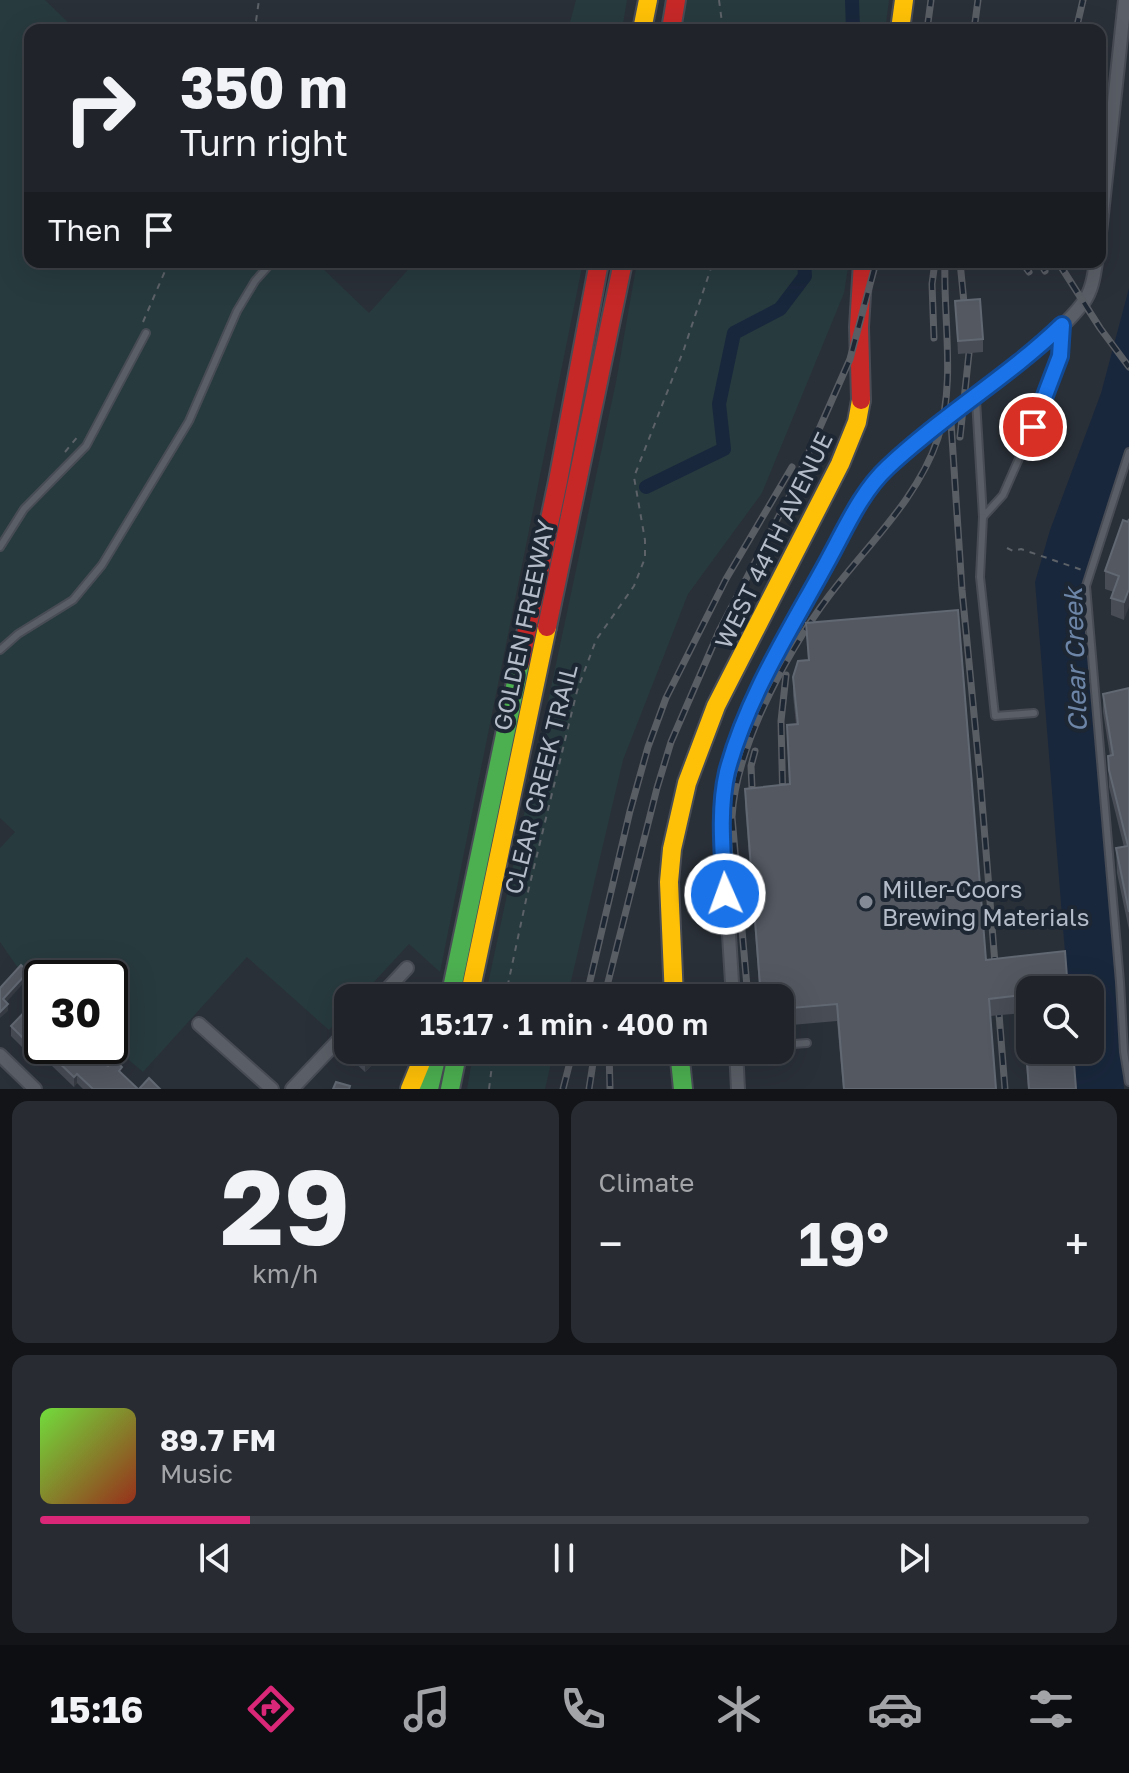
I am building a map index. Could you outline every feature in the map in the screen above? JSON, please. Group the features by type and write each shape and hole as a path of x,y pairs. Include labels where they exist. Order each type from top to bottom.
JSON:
{"main road":[{"path":"643,24 648,0"},
{"path":"672,24 676,0"},
{"path":"901,24 904,0"},
{"name":"GOLDEN FREEWAY","path":"453,984 558,481 598,268"},
{"name":"GOLDEN FREEWAY","path":"472,984 622,268"},
{"name":"WEST 44TH AVENUE","path":"673,984 669,882 674,838 687,783 716,706 840,464 857,422 861,398 859,327 863,268"},
{"path":"410,1089 420,1064"},
{"path":"429,1089 435,1064"},
{"path":"450,1089 455,1064"},
{"path":"680,1064 683,1089"}],"street":[{"path":"1106,177 1125,0"},
{"path":"732,984 722,824 726,776 738,739 782,645 864,494 886,468 976,398 1062,325 1085,301 1095,268"},
{"path":"392,984 407,968"},
{"path":"199,1024 272,1089"},
{"path":"292,1089 334,1045"},
{"path":"0,1055 35,1089"},
{"path":"737,1064 738,1089"}],"lane":[{"path":"0,650 18,634 73,600 102,565 189,421 237,311 267,268"},
{"path":"983,517 1003,495 1043,404 1060,356 1062,325"},
{"path":"0,547 24,509 86,446 146,333"},
{"path":"976,398 983,517 980,577 995,716 1034,713"},
{"path":"1129,452 1086,586 1129,1082"},
{"path":"794,1044 807,1043"}],"path":[{"path":"253,24 259,0"},
{"path":"719,0 722,24"},
{"path":"141,326 166,268"},
{"name":"CLEAR CREEK TRAIL","path":"508,984 577,691 596,640 634,586 645,558 645,540 634,477 684,349 711,268"},
{"path":"58,460 87,427"},
{"path":"1007,548 1039,554 1089,573"},
{"path":"489,1089 492,1064"}],"green space":[{"path":"0,0 45,0 70,24 24,24 24,268 322,268 369,313 410,268 582,268 440,972 409,944 372,984 334,984 334,1025 329,1030 247,957 143,1072 128,1059 128,960 24,960 24,973 0,942 0,848 15,832 0,818"},
{"path":"576,0 627,0 623,24 570,24"},
{"path":"681,0 889,0 886,24 678,24"},
{"path":"636,268 848,268 844,293 762,493 688,594 623,760 570,984 488,984 616,382"},
{"path":"471,1064 551,1064 545,1089 467,1089"}],"water":[{"name":"Clear Creek","path":"1129,288 1129,446 1084,578 1124,1089 1077,1089 1075,1064 1104,1064 1104,976 1067,976 1035,582 1050,530 1101,393"}],"building":[{"path":"980,299 983,339 958,341 955,301"},
{"path":"1129,519 1129,589 1124,602 1111,598 1119,576 1105,571 1123,520 1128,522"},
{"name":"Miller-Coors Brewing Materials","path":"958,610 986,960 1065,951 1067,976 1016,976 1016,996 989,999 996,1089 844,1089 837,1004 794,1008 794,984 760,984 745,789 790,784 787,725 798,724 793,677 798,661 809,660 806,623"},
{"path":"1129,688 1129,912 1116,848 1128,846 1109,770 1108,756 1113,755 1103,694"},
{"path":"21,965 24,968 24,976 3,999 8,1004 0,1012 0,988"},
{"path":"24,1012 24,1037 11,1026"},
{"path":"60,1064 119,1064 122,1067 119,1071 138,1089 93,1089 77,1074 74,1077"},
{"name":"Miller-Coors Brewing Materials","path":"1027,1064 1074,1064 1076,1089 1029,1089"},
{"path":"149,1078 160,1089 139,1089"},
{"path":"336,1082 350,1086 349,1089 333,1089"}],"waterway":[{"path":"852,0 853,24"},
{"path":"646,487 724,449 719,404 734,333 780,309 805,276 804,268"}],"railway":[{"path":"928,24 931,0"},
{"path":"975,24 978,0"},
{"path":"1077,24 1083,0"},
{"path":"608,984 671,742 720,629 791,493 850,359 874,268"},
{"path":"934,268 934,338"},
{"path":"747,984 732,817 744,757 755,725 803,633 895,514 930,458 943,417 948,373 945,268"},
{"path":"960,437 969,353 961,268"},
{"path":"1026,268 1029,272"},
{"path":"1062,268 1129,367"},
{"path":"950,407 962,590 1005,1089"},
{"path":"589,984 630,811 666,698 726,579 792,467"},
{"path":"783,807 781,721 786,675"},
{"path":"753,810 751,766 755,751"},
{"path":"563,1089 569,1064"},
{"path":"589,1089 593,1064"},
{"path":"609,1064 610,1089"}],"traffic: fast":[{"path":"453,984 520,663"},
{"path":"429,1089 435,1064"},
{"path":"450,1089 455,1064"},
{"path":"680,1064 683,1089"}],"traffic: slow":[{"path":"643,24 648,0"},
{"path":"901,24 904,0"},
{"path":"673,984 669,882 672,849 687,783 716,706 840,464 857,422 861,400"},
{"path":"472,984 547,627"},
{"path":"410,1089 420,1064"}],"traffic: jam":[{"path":"672,24 676,0"},
{"path":"520,663 598,268"},
{"path":"547,627 622,268"},
{"path":"861,400 859,327 863,268"}],"place":[{"name":"Miller-Coors Brewing Materials","path":"866,902"}],"route":[{"path":"725,894 722,824 726,776 738,739 782,645 864,494 886,468 991,387 1062,325 1060,356 1033,427"}]}
